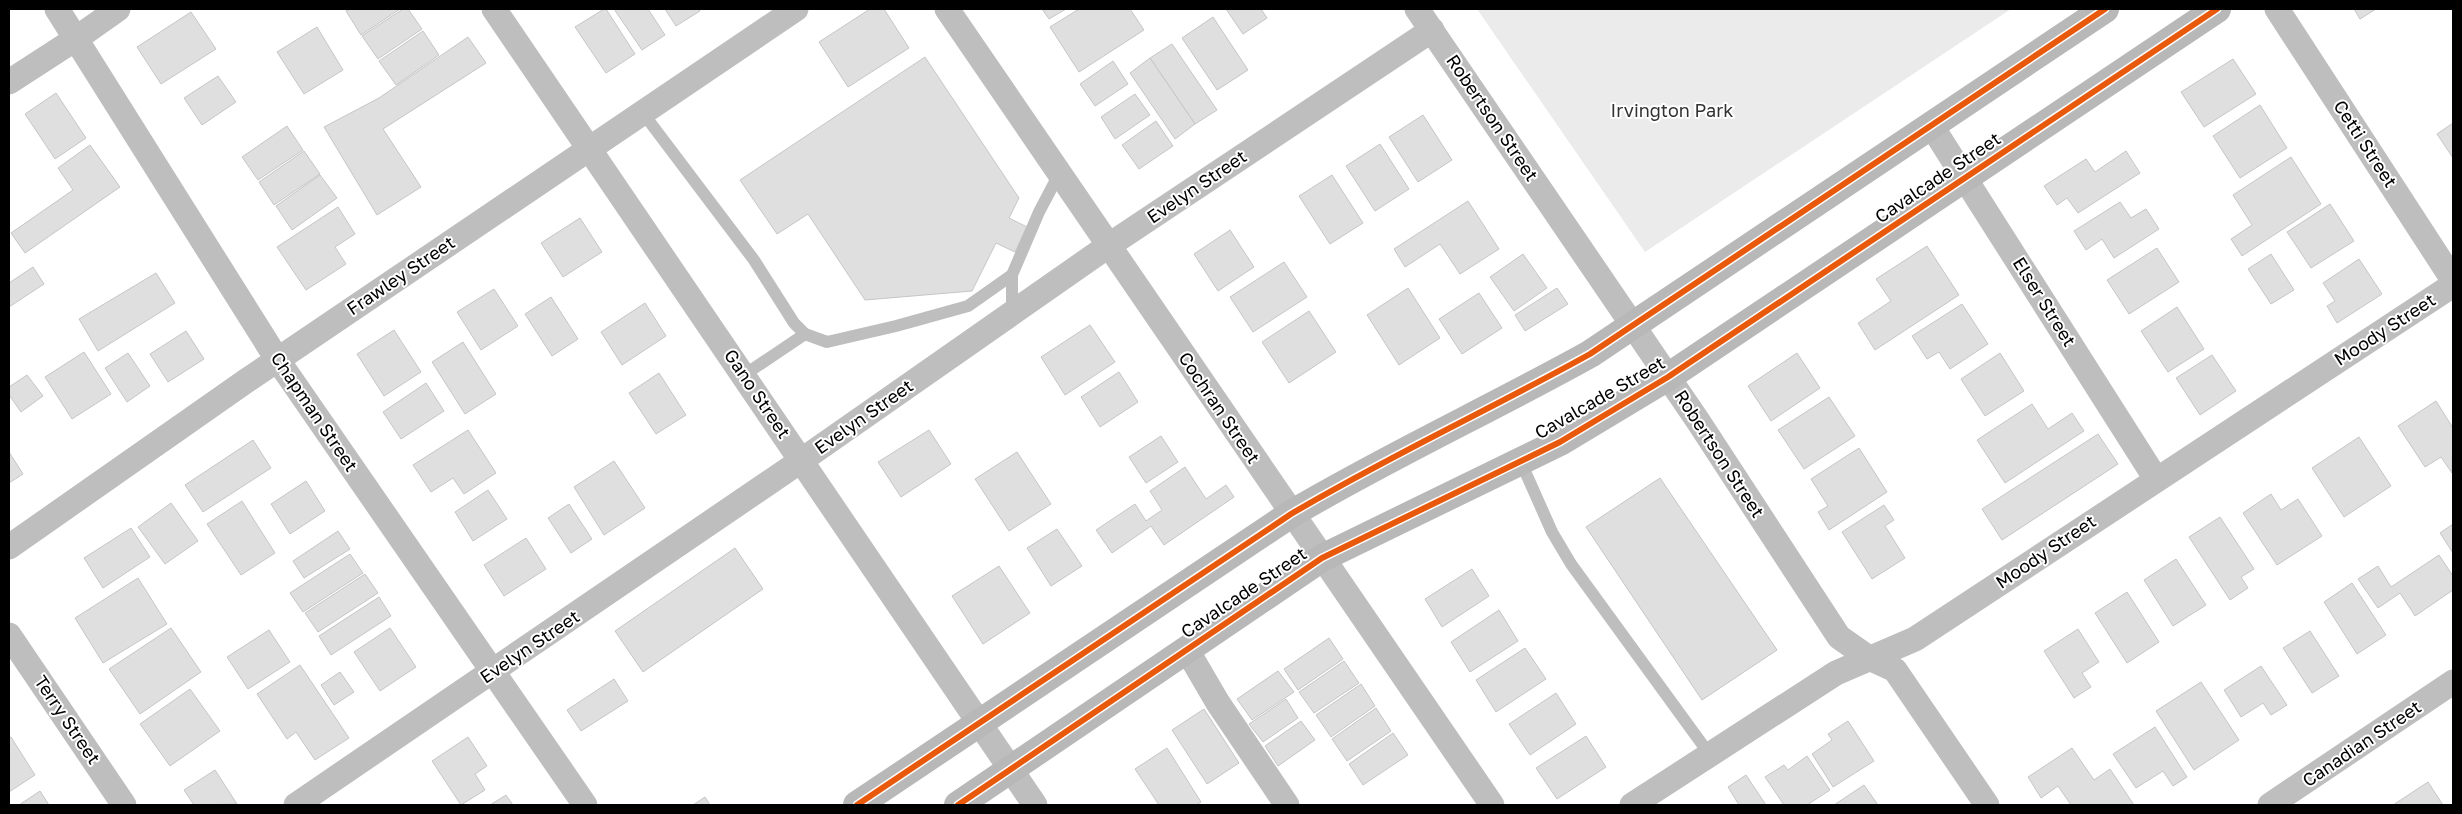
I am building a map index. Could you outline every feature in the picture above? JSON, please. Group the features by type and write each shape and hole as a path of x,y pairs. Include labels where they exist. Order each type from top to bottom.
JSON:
{"main road":[{"path":"857,805 1291,514 1438,432 1518,394 1590,354 2105,9"},
{"name":"Cavalcade Street","path":"958,805 1322,558 1560,442 1668,377 2217,9"}],"street":[{"name":"Chapman Street","path":"57,9 277,359 585,805"},
{"path":"9,82 118,9"},
{"name":"Gano Street","path":"494,9 588,150 744,375 1035,805"},
{"name":"Frawley Street","path":"9,547 277,359 796,9"},
{"name":"Cochran Street","path":"947,9 1492,805"},
{"name":"Robertson Street","path":"1418,9 1634,325 1839,638 1869,658 1895,670 1988,805"},
{"name":"Cetti Street","path":"2278,9 2453,280"},
{"name":"Evelyn Street","path":"296,805 802,460 1108,246 1432,30"},
{"name":"Elser Street","path":"1931,126 2156,479"},
{"name":"Moody Street","path":"1632,805 1836,673 1915,639 2453,285"},
{"name":"Terry Street","path":"9,636 124,805"},
{"path":"1187,650 1218,703 1288,805"},
{"name":"Canadian Street","path":"2270,805 2453,682"}],"lane":[{"path":"643,113 754,260 794,323 805,334 827,342 896,326 968,306 1012,275"},
{"path":"1012,313 1012,275 1039,212 1059,174"},
{"path":"744,375 805,334"},
{"path":"1520,460 1552,532 1571,564 1710,755"}],"green space":[{"name":"Irvington Park","path":"1477,9 2011,9 1645,252"}],"building":[{"path":"350,9 400,9 361,35 346,11"},
{"path":"403,9 408,9 422,29 378,59 362,36"},
{"path":"606,9 635,54 606,73 575,27"},
{"path":"614,9 648,9 665,35 642,50"},
{"path":"665,9 699,9 700,11 676,26"},
{"path":"870,9 884,9 909,48 848,87 819,42"},
{"path":"1042,9 1066,9 1049,19"},
{"path":"1079,9 1130,9 1144,30 1079,72 1050,27"},
{"path":"1226,9 1261,9 1267,18 1243,34"},
{"path":"2354,9 2376,9 2360,19"},
{"path":"191,12 216,49 161,84 137,47"},
{"path":"1213,17 1248,70 1217,90 1182,38"},
{"path":"317,27 343,70 304,94 277,52"},
{"path":"423,31 439,55 396,85 379,61"},
{"path":"468,37 486,63 383,129 421,187 377,215 324,127 379,98"},
{"path":"1172,44 1217,110 1195,124 1150,58"},
{"path":"925,57 1019,198 1009,218 1027,227 1015,252 996,243 972,291 865,300 808,214 777,234 740,180"},
{"path":"1150,58 1195,124 1175,139 1130,73"},
{"path":"2233,59 2256,94 2204,127 2181,92"},
{"path":"1113,61 1128,84 1095,106 1080,84"},
{"path":"218,76 236,102 202,125 184,98"},
{"path":"56,93 86,138 55,159 25,114"},
{"path":"1135,94 1150,115 1115,139 1101,117"},
{"path":"2260,105 2287,148 2240,178 2213,136"},
{"path":"1423,115 1452,160 1418,182 1389,137"},
{"path":"1156,121 1173,146 1139,169 1122,145"},
{"path":"2453,123 2453,158 2437,134"},
{"path":"287,126 303,150 258,180 242,157"},
{"path":"1380,144 1409,189 1375,211 1346,166"},
{"path":"90,145 120,187 25,253 11,233 73,190 58,168"},
{"path":"304,151 320,174 274,205 259,182"},
{"path":"2126,151 2140,173 2078,213 2067,198 2057,205 2044,186 2086,159 2095,172"},
{"path":"2291,157 2321,204 2242,256 2231,239 2252,225 2233,195"},
{"path":"320,175 337,198 292,230 276,206"},
{"path":"1332,175 1363,223 1330,244 1299,196"},
{"path":"1468,201 1499,249 1460,274 1440,244 1405,267 1394,249"},
{"path":"2120,202 2131,218 2146,209 2159,229 2114,258 2102,239 2086,250 2074,231"},
{"path":"2330,204 2354,241 2311,268 2287,232"},
{"path":"338,207 355,234 335,247 346,264 306,290 277,247"},
{"path":"580,218 602,252 563,277 541,243"},
{"path":"1230,230 1254,267 1218,291 1194,254"},
{"path":"1927,246 1959,295 1875,350 1858,323 1891,301 1876,279"},
{"path":"2157,248 2179,282 2129,314 2107,280"},
{"path":"1523,254 1547,288 1514,311 1490,277"},
{"path":"2271,254 2294,290 2271,304 2248,269"},
{"path":"2359,259 2382,294 2337,323 2327,306 2335,301 2323,283"},
{"path":"1284,262 1307,297 1253,332 1230,297"},
{"path":"33,267 44,284 9,307 9,283"},
{"path":"156,273 175,303 98,351 79,319"},
{"path":"1408,288 1440,338 1399,365 1367,315"},
{"path":"1557,288 1568,304 1525,331 1515,315"},
{"path":"494,289 518,326 481,350 457,312"},
{"path":"1479,293 1502,328 1462,354 1439,319"},
{"path":"551,297 578,339 552,356 525,314"},
{"path":"645,303 666,336 622,365 601,332"},
{"path":"1962,304 1988,344 1950,369 1939,352 1927,359 1912,336"},
{"path":"2177,307 2204,349 2168,372 2141,331"},
{"path":"1309,311 1336,352 1289,383 1262,342"},
{"path":"1090,325 1115,362 1065,395 1041,357"},
{"path":"394,330 421,372 384,396 357,354"},
{"path":"186,331 204,359 168,382 150,354"},
{"path":"463,342 496,394 465,414 432,362"},
{"path":"84,352 111,394 72,419 45,377"},
{"path":"128,353 150,386 127,402 105,368"},
{"path":"1797,353 1820,388 1771,421 1748,386"},
{"path":"2000,353 2024,391 1985,416 1961,379"},
{"path":"2212,355 2236,391 2200,415 2176,378"},
{"path":"1119,372 1138,402 1100,427 1081,397"},
{"path":"659,373 686,415 656,434 629,393"},
{"path":"27,375 43,396 21,412 9,395 9,387"},
{"path":"426,383 444,411 401,439 383,412"},
{"path":"1829,397 1855,436 1804,469 1778,430"},
{"path":"2436,401 2453,428 2452,473 2441,457 2425,467 2398,426"},
{"path":"2032,404 2048,429 2072,413 2084,431 2005,483 1977,440"},
{"path":"468,430 496,473 464,494 453,478 431,492 413,465"},
{"path":"929,430 951,464 901,497 878,462"},
{"path":"2098,434 2118,464 2002,540 1982,509"},
{"path":"1161,436 1178,462 1146,483 1129,457"},
{"path":"2359,437 2391,486 2344,517 2312,468"},
{"path":"253,440 271,468 203,512 185,485"},
{"path":"1859,448 1887,492 1829,530 1818,512 1828,506 1811,479"},
{"path":"9,452 23,474 9,483"},
{"path":"1017,452 1051,504 1009,531 975,479"},
{"path":"614,461 645,508 604,535 574,487"},
{"path":"1185,467 1206,499 1226,485 1234,497 1164,545 1151,526 1112,553 1096,530 1135,504 1146,521 1162,510 1150,491"},
{"path":"1660,478 1777,650 1702,700 1586,527"},
{"path":"306,481 325,511 290,534 271,504"},
{"path":"488,490 507,519 473,541 455,512"},
{"path":"2271,494 2281,510 2298,499 2322,536 2277,565 2243,513"},
{"path":"242,501 275,553 241,575 207,524"},
{"path":"171,503 198,541 165,564 138,527"},
{"path":"569,504 592,539 571,553 548,518"},
{"path":"1884,505 1894,520 1885,526 1905,558 1872,579 1842,532"},
{"path":"2220,517 2254,569 2241,577 2248,588 2230,600 2189,537"},
{"path":"2453,524 2453,553 2440,533"},
{"path":"131,528 150,557 103,588 84,558"},
{"path":"1057,529 1082,566 1051,586 1027,548"},
{"path":"338,531 350,549 304,578 293,561"},
{"path":"526,538 546,569 504,596 484,565"},
{"path":"735,548 763,589 643,672 615,631"},
{"path":"350,554 363,573 303,612 290,593"},
{"path":"2439,555 2453,576 2453,590 2415,616 2400,593 2378,608 2358,579 2378,566 2391,587"},
{"path":"2176,559 2206,605 2173,626 2144,580"},
{"path":"999,566 1030,613 983,644 952,596"},
{"path":"1472,569 1489,596 1442,627 1425,599"},
{"path":"365,574 378,593 318,632 305,613"},
{"path":"138,578 167,624 103,663 75,618"},
{"path":"2352,583 2386,635 2357,654 2324,602"},
{"path":"2127,592 2159,642 2127,663 2095,613"},
{"path":"379,597 391,616 331,655 319,636"},
{"path":"1499,610 1518,641 1470,672 1451,642"},
{"path":"171,628 201,672 140,714 109,669"},
{"path":"390,628 416,667 380,691 354,652"},
{"path":"2078,629 2099,662 2082,673 2091,687 2074,698 2044,651"},
{"path":"269,630 290,662 248,689 227,657"},
{"path":"2310,631 2339,676 2312,693 2283,648"},
{"path":"1329,638 1343,659 1298,690 1284,669"},
{"path":"1525,648 1546,679 1496,712 1476,680"},
{"path":"1344,661 1359,683 1314,713 1299,692"},
{"path":"300,665 349,738 315,760 296,732 287,739 257,694"},
{"path":"2261,666 2287,705 2271,715 2263,703 2241,717 2224,690"},
{"path":"1278,671 1294,692 1252,720 1237,699"},
{"path":"340,672 354,692 334,705 321,685"},
{"path":"614,679 628,701 581,731 567,710"},
{"path":"2201,682 2239,740 2194,770 2156,711"},
{"path":"1361,684 1375,706 1331,737 1316,715"},
{"path":"190,689 220,731 170,766 140,724"},
{"path":"1556,693 1576,724 1530,755 1509,724"},
{"path":"1286,699 1298,718 1263,742 1249,724"},
{"path":"1376,708 1391,731 1347,761 1332,739"},
{"path":"1204,709 1239,763 1207,784 1172,730"},
{"path":"1301,721 1315,740 1278,766 1265,746"},
{"path":"1848,721 1874,761 1833,787 1812,754 1832,740 1828,734"},
{"path":"2155,727 2187,777 2173,786 2163,771 2136,788 2113,754"},
{"path":"1393,733 1408,755 1363,785 1349,764"},
{"path":"1586,736 1606,767 1557,799 1536,768"},
{"path":"11,737 35,775 9,792 9,738"},
{"path":"468,737 487,766 475,774 485,790 461,805 432,761"},
{"path":"1167,748 1201,802 1196,805 1159,805 1135,769"},
{"path":"2072,748 2094,780 2110,769 2134,805 2071,805 2058,786 2041,798 2028,777"},
{"path":"1807,756 1830,790 1807,805 1784,805 1765,777 1784,765 1788,770"},
{"path":"215,770 237,804 194,805 184,790"},
{"path":"1746,775 1766,805 1739,805 1728,787"},
{"path":"2428,782 2443,805 2393,805"},
{"path":"1864,785 1878,805 1834,805"},
{"path":"40,791 49,805 19,805"},
{"path":"506,795 513,805 490,805"},
{"path":"705,797 710,805 693,805"}],"cycle path":[{"path":"857,805 1291,514 1365,472 1590,354 2105,9"},
{"path":"958,805 1322,558 1560,442 1668,377 2217,9"}]}
